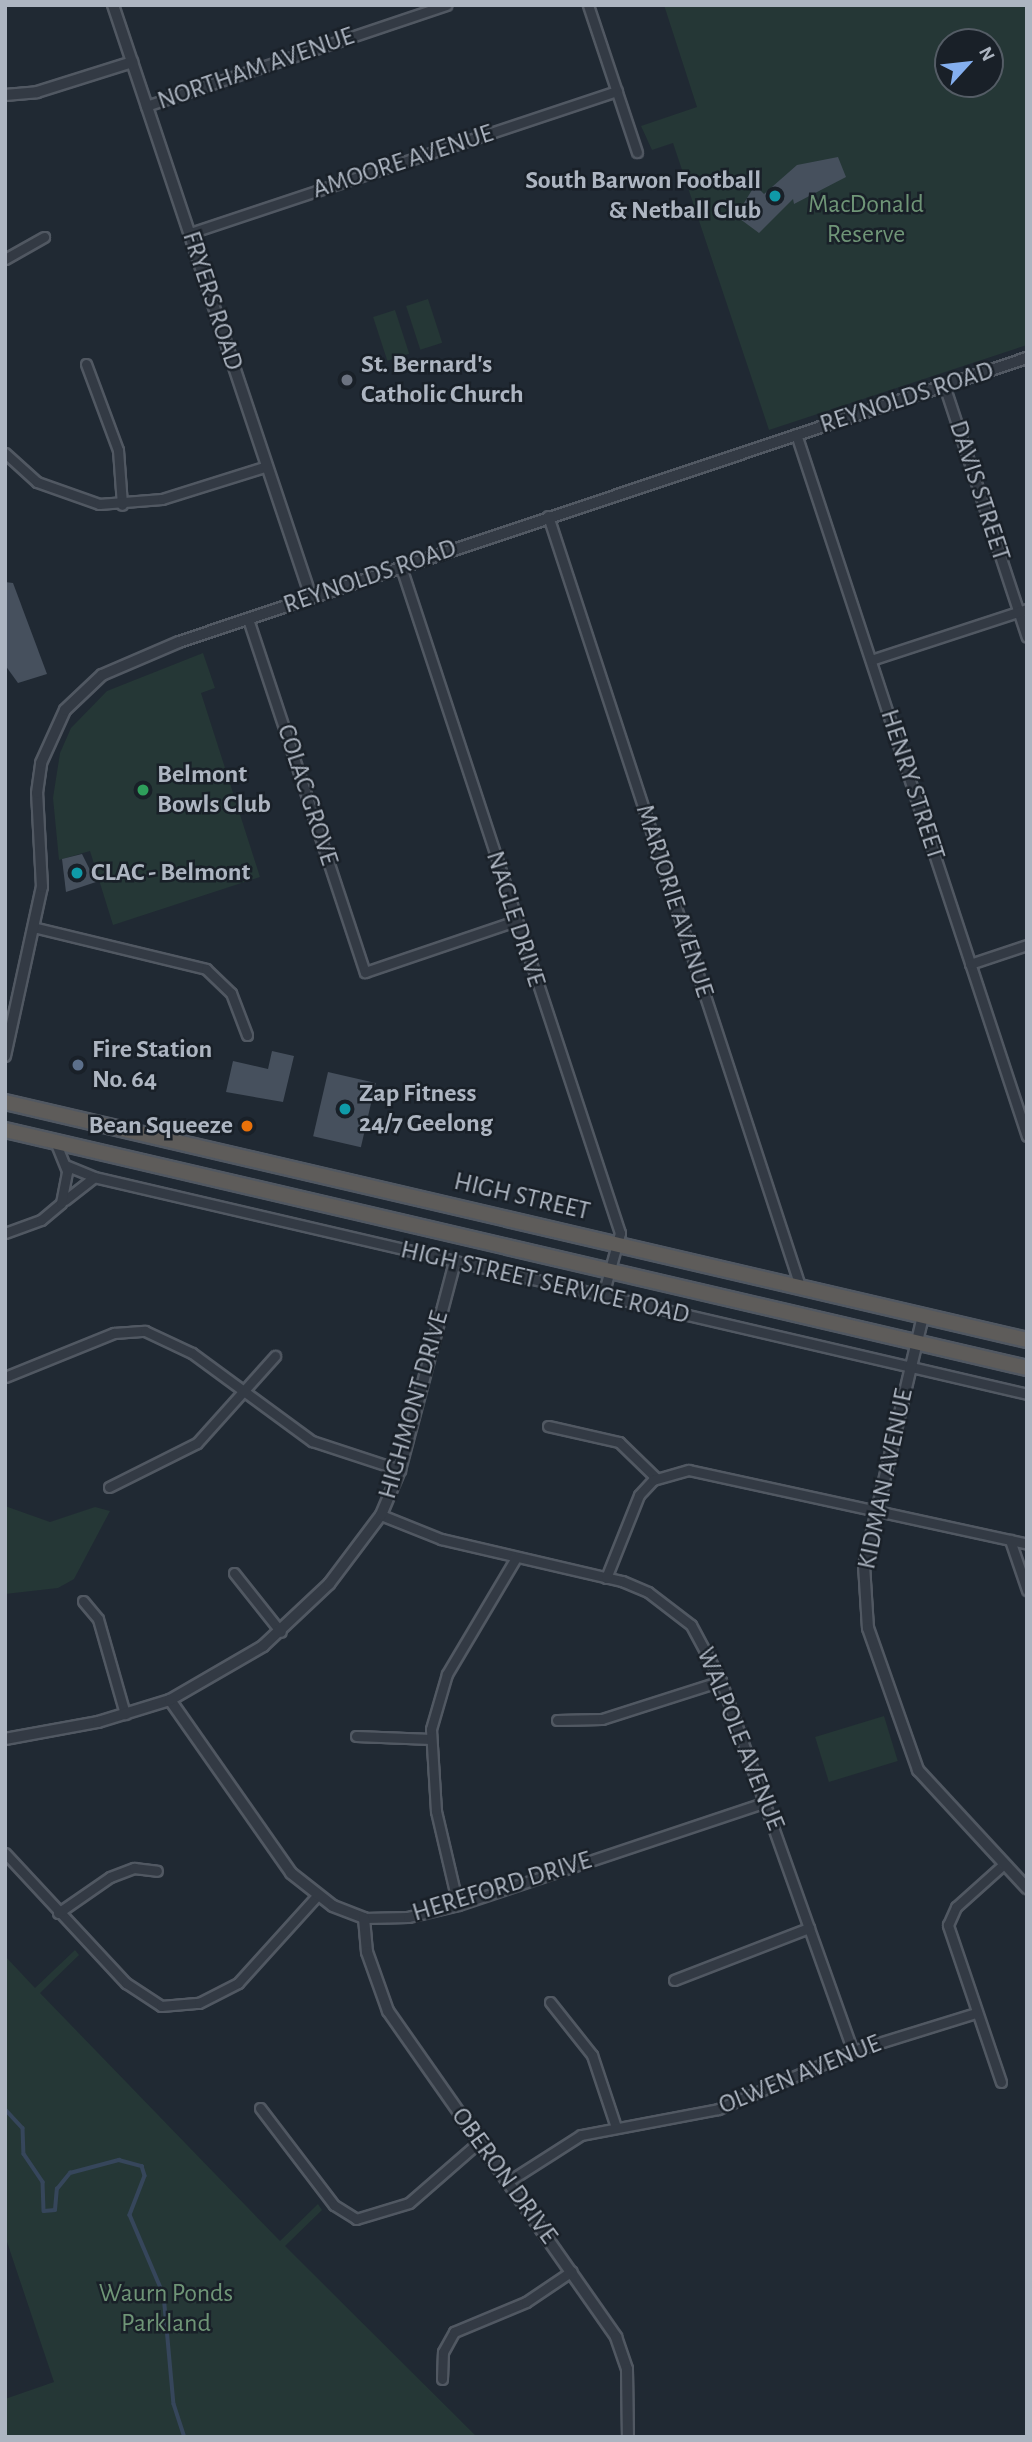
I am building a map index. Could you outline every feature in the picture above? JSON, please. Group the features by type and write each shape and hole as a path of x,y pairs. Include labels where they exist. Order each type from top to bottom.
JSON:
{"highway":[{"name":"HIGH STREET","path":"5,1102 1027,1340"},
{"name":"HIGH STREET","path":"5,1130 1027,1368"}],"street":[{"name":"FRYERS ROAD","path":"113,5 311,597"},
{"name":"NORTHAM AVENUE","path":"146,106 446,5"},
{"path":"588,5 637,152"},
{"path":"5,95 45,90 132,62"},
{"name":"AMOORE AVENUE","path":"190,233 617,92"},
{"path":"5,259 44,237"},
{"name":"REYNOLDS ROAD","path":"5,1056 37,928 42,887 37,793 48,739 65,710 123,663 548,516 1027,358"},
{"path":"86,364 118,450 122,505"},
{"name":"DAVIS STREET","path":"944,385 1022,610 1027,637"},
{"name":"HENRY STREET","path":"796,434 1027,1136"},
{"path":"5,453 37,482 68,497 122,505 162,499 267,466"},
{"name":"MARJORIE AVENUE","path":"548,516 800,1286"},
{"name":"NAGLE DRIVE","path":"401,567 620,1233 610,1271"},
{"path":"871,660 1022,610"},
{"name":"COLAC GROVE","path":"248,619 365,972 516,922"},
{"path":"37,928 206,969 231,993 247,1035"},
{"path":"970,964 1027,945"},
{"path":"55,1142 65,1165 61,1203"},
{"name":"HIGH STREET SERVICE ROAD","path":"65,1165 94,1177 909,1369 1027,1394"},
{"path":"5,1233 41,1220 94,1177"},
{"name":"HIGHMONT DRIVE","path":"5,1739 125,1714 170,1700 281,1632 329,1584 381,1515 401,1470 455,1262"},
{"path":"603,1295 610,1271"},
{"name":"KIDMAN AVENUE","path":"923,1316 877,1506 863,1598 911,1755 936,1794 1027,1888"},
{"path":"5,1377 130,1330 174,1342 312,1441 401,1470"},
{"path":"109,1487 181,1455 245,1393 275,1356"},
{"path":"548,1426 619,1442 656,1478"},
{"path":"606,1578 629,1512 656,1478 689,1469 877,1506 1027,1544"},
{"name":"WALPOLE AVENUE","path":"381,1515 516,1558 606,1578 648,1592 674,1609 706,1646 721,1681 853,2051"},
{"path":"1010,1540 1027,1590"},
{"path":"458,1905 436,1811 431,1739 447,1674 516,1558"},
{"path":"234,1573 281,1632"},
{"path":"83,1601 98,1619 125,1714"},
{"path":"557,1720 602,1719 721,1681"},
{"name":"HEREFORD DRIVE","path":"170,1700 249,1818 317,1896 364,1918 408,1917 458,1905 763,1803"},
{"path":"356,1736 431,1739"},
{"path":"5,1853 58,1913 138,1994 175,2008 238,1983 317,1896"},
{"path":"1001,2082 948,1926 956,1907 1004,1864"},
{"path":"58,1913 110,1877 134,1868 157,1871"},
{"name":"OBERON DRIVE","path":"364,1918 367,1952 388,2011 572,2271 623,2352 628,2437"},
{"path":"674,1980 809,1928"},
{"path":"550,2002 592,2055 616,2127"},
{"name":"OLWEN AVENUE","path":"509,2181 562,2145 616,2127 734,2104 853,2051 976,2013"},
{"path":"260,2108 334,2204 356,2219 409,2203 480,2142"},
{"path":"442,2379 443,2352 454,2332 519,2306 572,2271"}],"green space":[{"name":"MacDonald Reserve","path":"664,5 1027,5 1027,345 769,430 673,143 652,150 641,126 697,107"},
{"path":"428,299 442,343 420,350 406,306"},
{"path":"395,310 409,354 387,361 373,317"},
{"name":"Belmont Bowls Club","path":"203,653 215,688 201,693 260,877 113,925 90,851 59,860 53,798 60,753 71,728 107,691"},
{"path":"5,1506 50,1522 95,1507 110,1511 74,1579 58,1588 5,1594"},
{"path":"884,1716 898,1761 829,1782 815,1737"},
{"name":"Waurn Ponds Parkland","path":"75,1950 79,1955 40,1993 280,2241 318,2204 322,2210 285,2246 477,2437 5,2437 5,2399 54,2382 5,2236 5,1956 35,1988"}],"building":[{"name":"South Barwon Football & Netball Club","path":"838,157 846,177 794,204 793,199 759,233 736,216 755,185 764,194 797,165"},
{"path":"5,582 13,583 47,674 18,683 5,665"},
{"name":"CLAC - Belmont","path":"82,854 96,882 66,892 62,859"},
{"path":"272,1051 294,1056 283,1102 226,1092 233,1061 268,1069"},
{"name":"Zap Fitness 24/7 Geelong","path":"328,1072 376,1083 361,1147 313,1136"}],"waterway":[{"path":"5,2109 23,2128 24,2154 43,2182 44,2211 55,2210 57,2189 70,2173 119,2160 142,2166 145,2176 130,2215 164,2295 174,2404 185,2437"}],"place":[{"name":"South Barwon Football & Netball Club","path":"775,196"},
{"name":"St. Bernard's Catholic Church","path":"347,380"},
{"name":"Belmont Bowls Club","path":"143,790"},
{"name":"CLAC - Belmont","path":"77,873"},
{"name":"Fire Station No. 64","path":"78,1065"},
{"name":"Zap Fitness 24/7 Geelong","path":"345,1109"},
{"name":"Bean Squeeze","path":"247,1126"}]}
